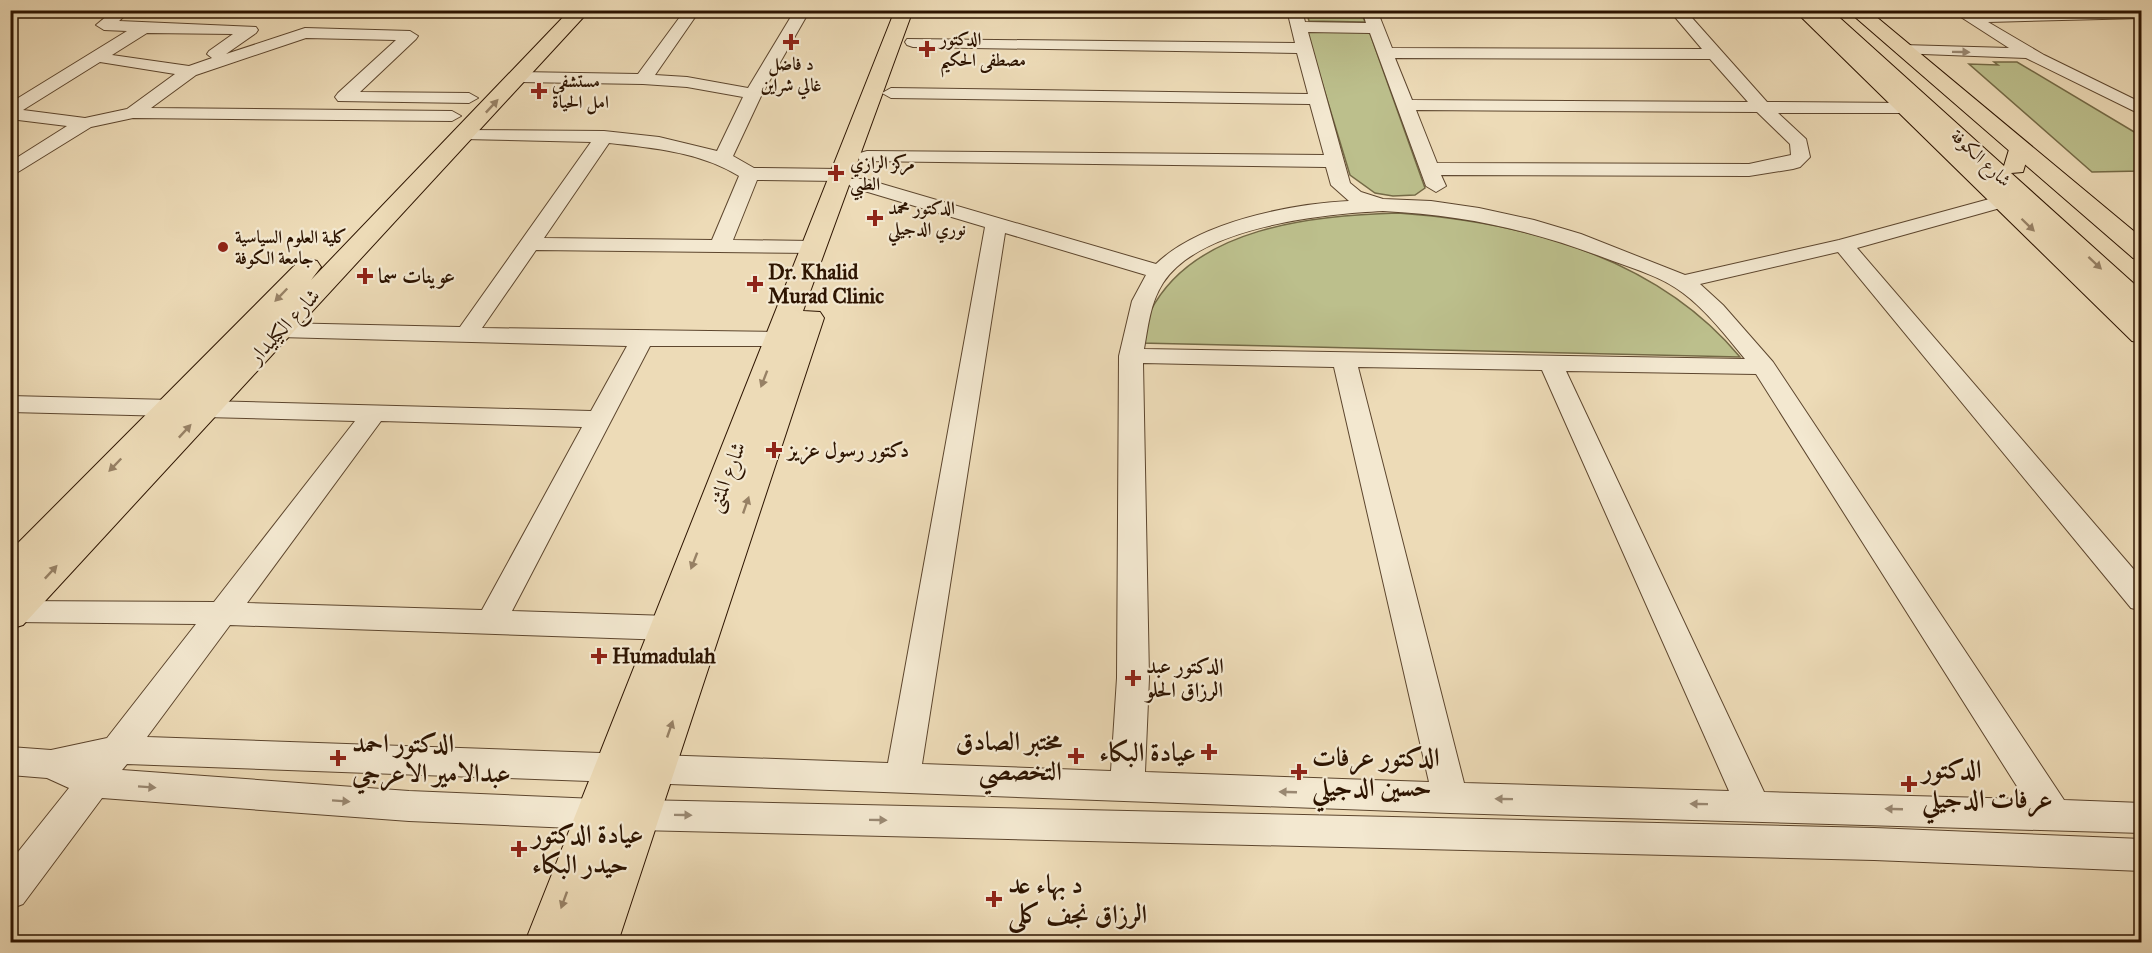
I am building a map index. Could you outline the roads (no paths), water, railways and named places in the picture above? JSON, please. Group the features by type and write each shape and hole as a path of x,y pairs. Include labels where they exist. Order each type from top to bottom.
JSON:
{"main road":[{"name":"شارع الكيليدار","path":"13,613 421,179 462,116 554,10"},
{"name":"شارع الكيليدار","path":"10,573 353,221 433,135 519,76 582,10"},
{"path":"1803,10 2142,335"},
{"name":"شارع الكوفة","path":"1820,10 2142,306"},
{"name":"شارع الكوفة","path":"1839,10 2017,157 2142,276"},
{"path":"1857,10 2017,157 2142,252"},
{"name":"شارع المثنى","path":"548,942 779,339 891,93 912,20"},
{"name":"شارع المثنى","path":"594,942 656,769 840,202 912,20"},
{"path":"1927,129 1970,148"},
{"path":"421,179 410,185 398,184 398,181 435,143 433,135"},
{"path":"353,221 374,213 384,216 383,220"},
{"path":"2109,303 2142,318"}],"street":[{"path":"124,10 104,25 250,30 133,112"},
{"path":"643,79 693,10"},
{"path":"723,158 753,93 803,10"},
{"path":"1369,10 1376,28 1385,53 1429,169 1438,195 1436,199 1400,206 1363,199 1345,191 1296,19 1376,28"},
{"path":"1429,169 1749,170 1793,163 1801,157 1798,143 1676,10"},
{"path":"1963,14 2142,14"},
{"path":"1963,14 2029,53 2097,85 2142,110"},
{"path":"912,20 1304,48"},
{"path":"10,113 144,28"},
{"path":"96,57 190,71 305,33 410,36 344,96 462,116 659,143 723,158 750,174 840,202 996,223 1160,272"},
{"path":"1903,50 2029,53"},
{"path":"1385,53 1715,54"},
{"path":"519,76 687,82 753,93"},
{"path":"2074,89 2142,126"},
{"path":"891,93 1318,99"},
{"path":"1405,105 1905,108"},
{"path":"10,171 85,123 133,112 462,116"},
{"path":"10,113 85,123"},
{"path":"466,335 604,137"},
{"path":"528,244 719,247 840,202 1335,161"},
{"path":"719,247 750,174"},
{"path":"1682,282 1843,244 2004,201"},
{"path":"1127,786 1133,678 1131,356 1141,307 1148,288 1160,272 1190,250 1222,234 1280,215 1323,208 1400,206 1457,209 1524,223 1598,247 1682,282 1718,315 1764,367 2054,815"},
{"path":"903,777 996,223"},
{"path":"1843,244 2142,600"},
{"path":"279,330 642,339 779,339"},
{"path":"490,622 642,339"},
{"path":"1131,356 1764,367"},
{"path":"1344,358 1450,798"},
{"path":"1550,362 1753,805"},
{"path":"10,404 171,408"},
{"path":"205,409 599,419"},
{"path":"10,892 374,413"},
{"path":"13,613 222,613 669,628"},
{"path":"10,761 51,764 118,750 614,770 656,769 1450,798 1854,807 2142,818"},
{"path":"376,803 401,761"},
{"path":"51,764 93,783 376,803 596,814 1874,844 2142,855"},
{"path":"1854,807 1874,844"}],"place":[{"name":"د فاضل غالي شراين","path":"791,42"},
{"name":"الدكتور مصطفى الحكيم","path":"927,49"},
{"name":"مستشفى امل الحياة","path":"539,91"},
{"name":"مركز الرازي الطبي","path":"836,173"},
{"name":"الدكتور محمد نوري الدجيلي","path":"875,218"},
{"name":"كلية العلوم السياسية جامعة الكوفة","path":"223,247"},
{"name":"عوينات سما","path":"365,276"},
{"name":"Dr. Khalid Murad Clinic","path":"755,284"},
{"name":"دكتور رسول عزيز","path":"774,450"},
{"name":"Humadulah","path":"599,656"},
{"name":"الدكتور عبد الرزاق الحلو","path":"1133,678"},
{"name":"عيادة البكاء","path":"1209,752"},
{"name":"مختبر الصادق التخصصي","path":"1076,756"},
{"name":"الدكتور احمد عبدالامير الاعرجي","path":"338,758"},
{"name":"الدكتور عرفات حسين الدجيلي","path":"1299,772"},
{"name":"الدكتور عرفات الدجيلي","path":"1909,784"},
{"name":"عيادة الدكتور حيدر البكاء","path":"519,849"},
{"name":"د بهاء عد الرزاق نجف كلى","path":"994,899"}]}
